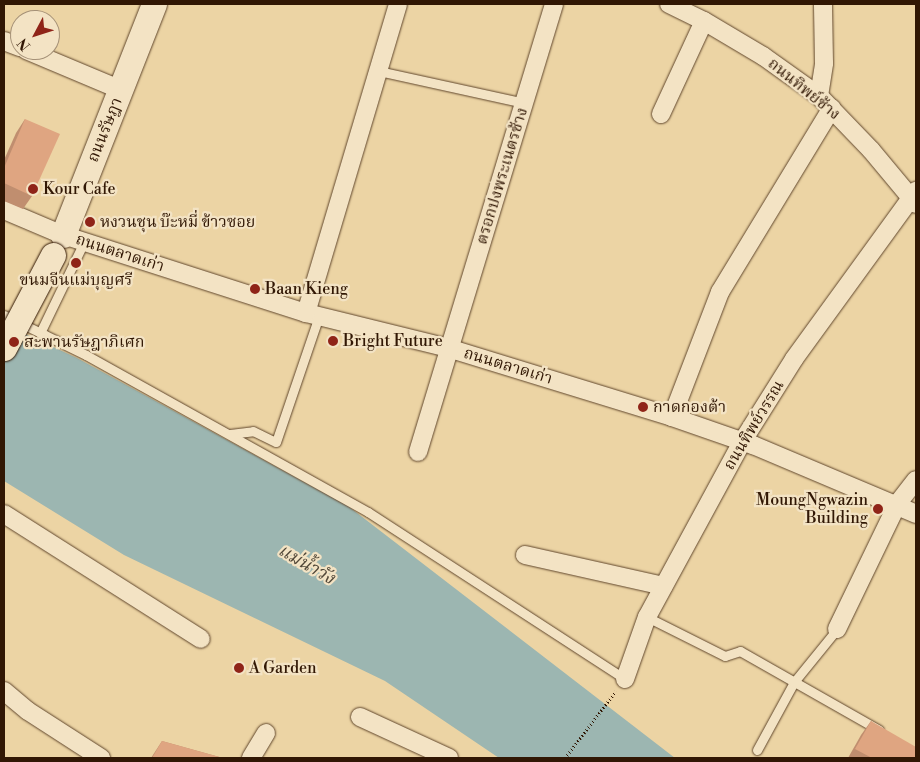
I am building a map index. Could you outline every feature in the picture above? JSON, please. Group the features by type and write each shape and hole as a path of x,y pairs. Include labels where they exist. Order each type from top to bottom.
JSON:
{"street":[{"name":"ถนนรัษฎา","path":"4,348 67,244 121,90 154,4"},
{"path":"313,314 398,4"},
{"name":"ตรอกปงพระเนตรช้าง","path":"418,452 448,348 554,4"},
{"name":"ถนนทิพย์ช้าง","path":"669,4 704,21 763,56 819,96 915,197"},
{"path":"819,96 824,63 824,4"},
{"path":"661,114 704,21"},
{"path":"50,60 121,90"},
{"path":"672,418 720,292 832,108"},
{"name":"ถนนทิพย์วรรณ","path":"625,679 647,616 742,442 794,359 915,197"},
{"name":"ถนนตลาดเก่า","path":"4,210 67,244 313,314 448,348 672,418 742,442 898,504 916,514"},
{"path":"838,629 898,504 916,480"},
{"path":"4,514 201,639"},
{"path":"525,555 664,586"},
{"path":"4,692 28,711 101,758"},
{"path":"360,717 449,758"},
{"path":"251,758 266,733"}],"lane":[{"path":"379,71 524,103"},
{"path":"40,333 67,244"},
{"path":"229,434 253,431 276,442 313,314"},
{"path":"4,315 86,354 368,512 625,679"},
{"path":"647,616 725,656 740,651 890,736"},
{"path":"757,750 794,682 838,629"}],"path":[{"path":"565,758 625,679"}],"water":[{"name":"แม่น้ำวัง","path":"4,324 77,358 348,506 675,758 499,758 385,681 124,555 4,481"}],"building":[{"path":"25,119 60,134 32,196 4,183 4,168"},
{"path":"871,721 916,747 916,758 872,758 855,749"},
{"path":"162,741 223,758 152,758"}],"place":[{"name":"Kour Cafe","path":"33,189"},
{"name":"หงวนชุน บ๊ะหมี่ ข้าวซอย","path":"90,222"},
{"name":"ขนมจีนแม่บุญศรี","path":"76,263"},
{"name":"Baan Kieng","path":"255,289"},
{"name":"Bright Future","path":"333,341"},
{"name":"สะพานรัษฎาภิเศก","path":"14,342"},
{"name":"กาดกองต้า","path":"643,407"},
{"name":"MoungNgwazin Building","path":"878,509"},
{"name":"A Garden","path":"239,668"}]}
